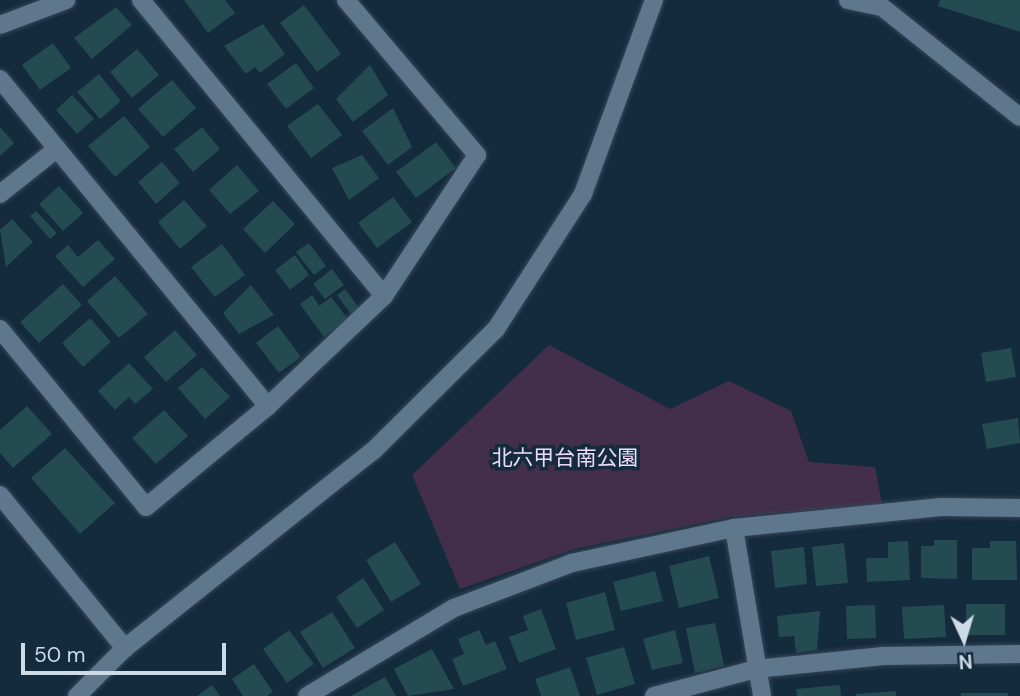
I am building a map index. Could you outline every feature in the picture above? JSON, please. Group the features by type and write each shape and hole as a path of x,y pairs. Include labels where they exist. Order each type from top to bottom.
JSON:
{"street":[{"path":"0,25 66,0"},
{"path":"141,0 384,296"},
{"path":"0,330 146,506 268,406 384,296 477,155 346,0"},
{"path":"78,696 125,648 373,451 496,329 583,194 654,0"},
{"path":"848,0 882,7 1020,117"},
{"path":"0,79 54,151 268,406"},
{"path":"0,194 54,151"},
{"path":"0,495 125,648"},
{"path":"307,696 466,603 572,563 734,527 941,507 1020,508"},
{"path":"734,527 762,696"},
{"path":"654,696 756,669 883,656 1020,654"}],"green space":[{"name":"北六甲台南公園","path":"549,345 670,409 729,381 791,411 809,462 875,467 882,504 730,517 574,549 460,589 412,475"}],"building":[{"path":"184,0 225,0 235,13 208,33"},
{"path":"940,0 1020,0 1020,32 938,6"},
{"path":"304,5 341,54 317,72 280,23"},
{"path":"116,7 132,25 92,59 74,38"},
{"path":"263,24 285,54 260,73 255,67 246,74 224,46"},
{"path":"53,43 71,68 40,90 22,65"},
{"path":"137,49 159,75 132,98 110,72"},
{"path":"296,63 314,88 286,109 267,84"},
{"path":"370,65 388,95 353,122 336,99"},
{"path":"99,74 121,101 100,119 77,92"},
{"path":"172,80 196,108 163,137 138,109"},
{"path":"72,95 94,119 77,134 56,110"},
{"path":"318,104 342,135 311,158 287,126"},
{"path":"393,108 412,147 388,165 362,131"},
{"path":"124,116 150,147 115,177 88,146"},
{"path":"0,127 14,143 0,156"},
{"path":"202,127 220,149 193,172 174,149"},
{"path":"436,142 456,168 416,198 396,172"},
{"path":"362,155 379,178 349,200 332,168"},
{"path":"162,162 180,183 156,204 138,182"},
{"path":"237,165 259,191 230,214 209,190"},
{"path":"59,186 83,213 63,231 39,204"},
{"path":"393,197 412,222 377,248 358,223"},
{"path":"184,200 207,226 180,249 158,222"},
{"path":"273,201 295,224 265,253 243,229"},
{"path":"36,211 57,233 50,239 30,216"},
{"path":"12,219 33,242 6,267 0,230"},
{"path":"98,240 115,259 83,287 55,256 68,245 78,257"},
{"path":"309,243 326,266 314,275 296,252"},
{"path":"222,244 245,275 215,297 191,267"},
{"path":"295,255 309,275 290,290 275,270"},
{"path":"332,269 344,285 325,299 313,284"},
{"path":"115,276 148,314 119,338 87,301"},
{"path":"63,284 82,305 39,343 20,322"},
{"path":"251,285 274,315 239,334 223,313"},
{"path":"345,289 359,308 351,314 337,295"},
{"path":"312,295 319,306 331,297 348,319 324,337 300,304"},
{"path":"90,318 111,342 83,367 62,343"},
{"path":"278,326 301,357 279,373 256,343"},
{"path":"175,330 197,355 166,382 144,357"},
{"path":"1011,348 1016,377 986,382 981,353"},
{"path":"129,363 153,389 135,404 129,397 115,410 98,391"},
{"path":"202,367 230,397 205,419 178,388"},
{"path":"27,406 52,434 13,468 0,453 0,430"},
{"path":"164,410 188,436 156,464 132,438"},
{"path":"1018,418 1020,443 987,449 982,424"},
{"path":"65,448 115,503 80,534 31,478"},
{"path":"934,540 957,540 957,579 921,578 921,546 934,546"},
{"path":"908,541 910,580 867,582 866,558 888,558 888,542"},
{"path":"990,541 1016,541 1017,580 972,580 972,548 990,548"},
{"path":"395,542 421,584 391,602 366,560"},
{"path":"844,543 848,583 816,586 812,547"},
{"path":"804,547 807,584 775,588 771,551"},
{"path":"709,556 719,598 679,608 669,566"},
{"path":"655,571 663,601 621,611 613,582"},
{"path":"363,578 384,610 357,628 336,597"},
{"path":"605,592 615,630 576,640 566,603"},
{"path":"966,604 1005,604 1005,635 966,635"},
{"path":"875,605 876,638 847,639 846,606"},
{"path":"944,605 946,637 904,639 902,607"},
{"path":"541,609 556,649 519,663 509,637 528,630 523,616"},
{"path":"820,611 817,650 796,653 794,636 779,637 777,616"},
{"path":"332,612 355,648 323,668 300,632"},
{"path":"715,623 724,666 695,673 686,628"},
{"path":"289,630 314,664 287,683 263,649"},
{"path":"479,630 486,645 495,641 507,669 463,686 452,659 464,654 458,639"},
{"path":"675,630 683,663 652,670 643,639"},
{"path":"624,647 635,684 597,695 586,658"},
{"path":"432,649 454,689 408,696 394,669"},
{"path":"254,664 273,692 267,696 243,696 232,679"},
{"path":"570,667 580,696 541,696 535,679"},
{"path":"385,677 396,696 351,696"},
{"path":"212,685 220,696 197,696"},
{"path":"840,685 841,696 797,696 796,689"},
{"path":"896,691 896,696 856,696 856,694"},
{"path":"961,693 1008,693 1008,696 961,696"}]}
